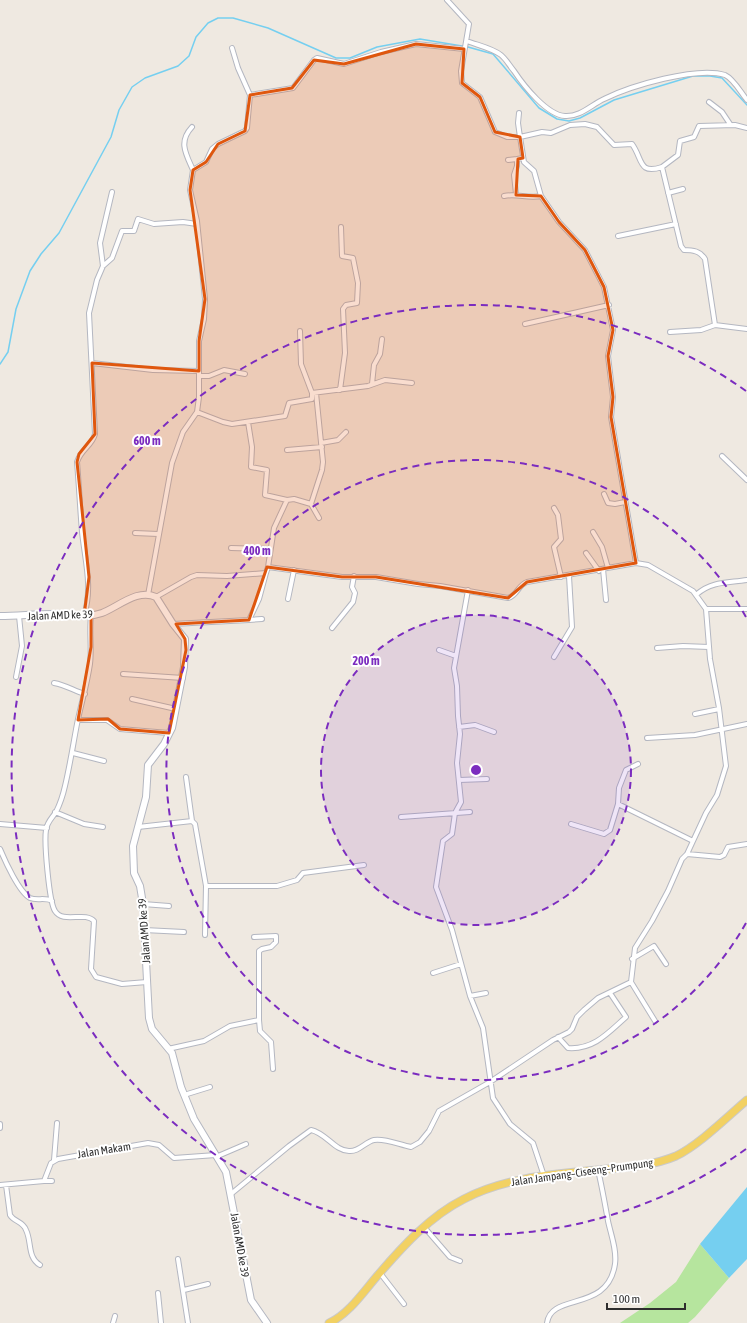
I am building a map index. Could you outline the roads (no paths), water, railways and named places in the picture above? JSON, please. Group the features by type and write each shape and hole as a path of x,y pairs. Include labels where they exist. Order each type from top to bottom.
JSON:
{"main road":[{"name":"Jalan Jampang–Ciseeng–Prumpung","path":"329,1323 343,1313 424,1228 449,1208 472,1195 512,1182 544,1176 632,1166 677,1156 689,1148 747,1100"}],"street":[{"path":"447,0 469,24 461,71 462,83 480,97 494,132 507,136 520,137 542,132 551,133 570,125 585,124 597,127 614,145 627,143 632,144 645,168 651,171 662,167 678,156 680,141 694,137 697,127 730,124 747,128"},
{"path":"467,41 502,55 542,103 553,112 564,116 578,115 604,99 640,86 694,73 706,72 729,78 747,100"},
{"path":"250,95 292,88 317,58 344,64 381,52 416,44 464,50"},
{"path":"193,170 206,162 212,149 218,144 245,131 248,128 250,95 238,68 232,48"},
{"path":"709,102 722,112 730,124"},
{"path":"519,113 518,123 525,164 534,171 541,196 559,222 585,250 604,287 609,305 613,330 608,356 613,397 611,417 636,563"},
{"path":"148,595 158,534 176,448 183,432 197,412 199,341 204,319 205,299 197,224 190,190 193,170 183,140 185,134 192,127"},
{"path":"508,160 523,158"},
{"path":"516,194 514,175 518,166 517,159"},
{"path":"662,167 683,249 696,251 705,259 715,325"},
{"path":"668,193 683,189"},
{"path":"104,266 100,243 112,192"},
{"path":"504,196 516,194 527,198 541,196"},
{"path":"84,616 87,607 89,577 82,534 77,462 79,454 94,439 95,434 89,313 93,292 104,266 112,258 122,231 134,232 138,219 154,224 183,222 197,224"},
{"path":"618,236 676,224"},
{"path":"340,390 345,353 343,310 346,305 357,303 358,283 353,258 342,256 341,227"},
{"path":"525,324 609,305"},
{"path":"670,332 701,330 715,325 747,329"},
{"path":"300,331 301,364 314,393 321,445 322,470 311,504"},
{"path":"372,384 374,365 380,354 382,339"},
{"path":"92,363 153,370 199,371"},
{"path":"199,376 209,376 224,370 246,374"},
{"path":"314,393 340,390 389,380 412,383"},
{"path":"197,412 223,422 248,422 285,416 289,403 312,399 314,393"},
{"path":"248,422 252,447 251,467 267,470 265,495 287,500 294,499 311,504 319,518"},
{"path":"287,450 321,445 338,440 346,432"},
{"path":"722,456 747,480"},
{"path":"604,494 608,503 615,504 625,502"},
{"path":"249,620 259,599 268,567 270,549 276,523 287,500"},
{"path":"554,508 558,514 560,539 554,547 561,577"},
{"path":"593,532 602,547 608,568"},
{"path":"135,533 158,534"},
{"path":"231,548 270,549"},
{"path":"586,553 601,570 606,600"},
{"path":"268,567 342,577 376,577 468,590 508,598 513,596 520,585 527,582 569,576 636,563 648,566 697,594 706,609 709,647 720,709 725,772 717,795 706,813 687,854 682,859 668,891 652,921 635,948 632,958 631,982 655,1021"},
{"path":"288,599 294,570"},
{"path":"156,597 197,575 227,576 266,573"},
{"path":"332,628 354,602 355,593 352,587 354,576"},
{"path":"554,657 572,628 569,576"},
{"path":"697,594 709,586 747,580"},
{"path":"468,590 454,671 457,686 460,742 457,760 461,802 455,813 452,834 443,841 436,883 452,930 470,996 484,1032 490,1082 496,1104 510,1124 533,1143 544,1176"},
{"name":"Jalan AMD ke 39","path":"0,616 52,614 91,616 102,613 139,595 148,595 156,597 186,642 183,678 170,733 164,744 148,765 146,797 133,846 133,866 140,886 143,904 150,1023 152,1029 168,1049 174,1060 184,1096 194,1119 226,1172 251,1300 267,1323"},
{"path":"706,609 747,609"},
{"path":"16,677 22,646 19,616"},
{"path":"91,616 91,647 85,694 78,720 73,753 64,792 46,828 46,850 52,901 54,910 60,915 89,917 94,921 91,969 96,977 122,984 147,982"},
{"path":"173,624 262,619"},
{"path":"657,648 709,647"},
{"path":"439,650 456,656"},
{"path":"123,674 183,678"},
{"path":"54,683 65,685 75,691 85,694"},
{"path":"132,698 176,709"},
{"path":"695,714 720,709"},
{"path":"78,720 107,720 120,729 170,733"},
{"path":"647,738 692,736 747,724"},
{"path":"459,727 475,725 494,732"},
{"path":"73,753 104,761"},
{"path":"571,824 604,834 608,833 618,804 619,788 626,770 638,764"},
{"path":"186,777 192,821 197,828 206,886 205,935"},
{"path":"459,780 487,779"},
{"path":"618,804 693,841"},
{"path":"55,812 84,824 103,827"},
{"path":"401,817 470,812"},
{"path":"138,827 192,821"},
{"path":"0,824 46,828"},
{"path":"687,854 720,857 724,855 728,847 747,844"},
{"path":"0,850 28,897 52,901"},
{"path":"0,862 6,862"},
{"path":"206,886 278,886 297,880 303,873 364,865"},
{"path":"143,904 169,906"},
{"path":"144,930 184,932"},
{"path":"254,937 276,936 276,942 272,946 259,951 260,1031 271,1042 273,1069"},
{"path":"632,958 654,946 666,964"},
{"path":"433,973 461,964"},
{"path":"231,1194 289,1146 311,1130 322,1134 339,1148 349,1151 358,1150 368,1142 379,1140 411,1147 420,1142 429,1131 439,1111 490,1082 558,1037 570,1031 577,1017 598,998 631,982"},
{"path":"470,996 486,993"},
{"path":"558,1037 568,1048 575,1048 587,1046 598,1041 610,1031 626,1017 610,993"},
{"path":"168,1049 204,1041 230,1026 259,1020"},
{"path":"184,1096 210,1086"},
{"path":"44,1181 51,1162 54,1160 57,1123"},
{"name":"Jalan Makam","path":"54,1160 70,1156 152,1143 159,1145 174,1158 217,1155 246,1144"},
{"path":"547,1323 548,1316 556,1308 585,1299 604,1288 614,1270 615,1250 598,1170"},
{"path":"0,1185 52,1181"},
{"path":"6,1185 10,1215 25,1226 32,1256 40,1265"},
{"path":"424,1228 450,1257 460,1261"},
{"path":"178,1258 188,1323"},
{"path":"380,1273 404,1304"},
{"path":"184,1290 208,1284"},
{"path":"158,1293 162,1323"},
{"path":"113,1323 115,1316"}],"water":[{"path":"747,1187 747,1259 729,1278 700,1244"}],"waterway":[{"path":"0,364 8,352 16,309 30,271 41,254 59,233 111,137 119,110 132,87 145,78 178,66 189,56 196,37 208,23 218,18 233,18 268,28 336,58 350,58 377,47 420,39 468,47 493,54 539,108 557,119 569,121 580,118 614,100 693,76 722,78 747,105"}]}
